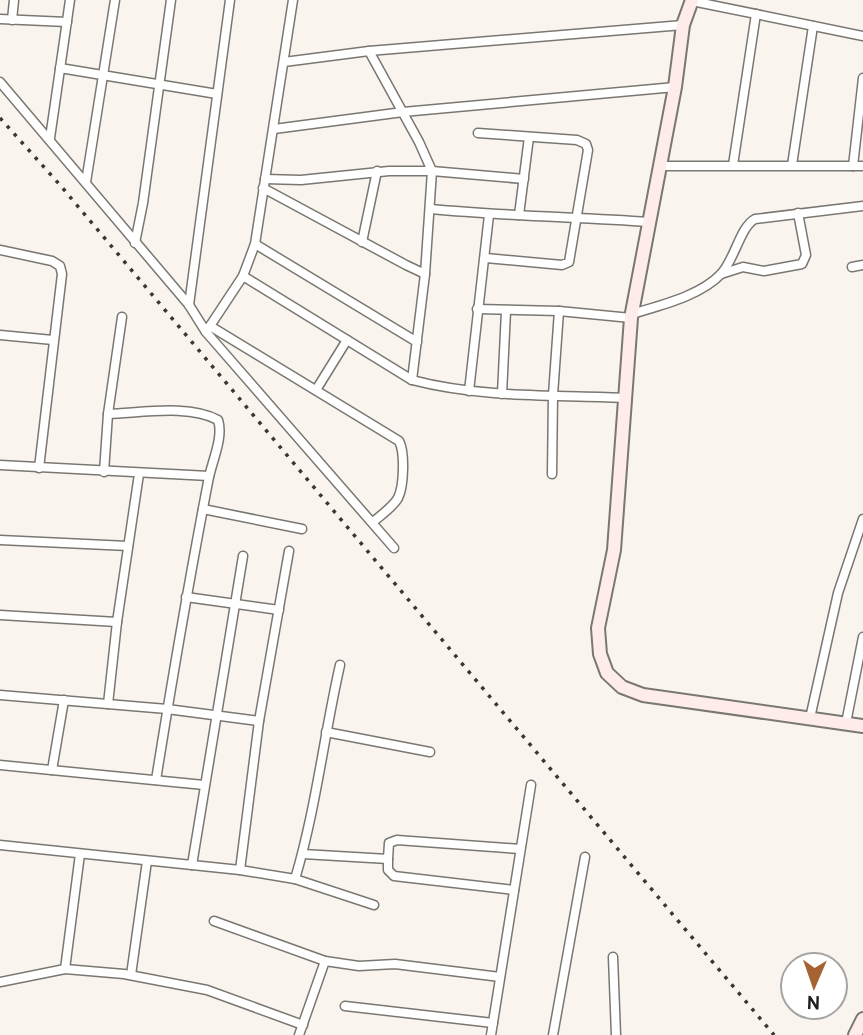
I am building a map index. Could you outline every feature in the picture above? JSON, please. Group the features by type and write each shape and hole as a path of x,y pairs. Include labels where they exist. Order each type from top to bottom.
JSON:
{"main road":[{"path":"692,1 683,25 675,87 631,316 614,550 598,628 600,654 607,673 622,687 643,695 863,726"},
{"path":"855,1035 863,1019"}],"street":[{"path":"12,20 14,0"},
{"path":"50,138 70,0"},
{"path":"86,182 115,0"},
{"path":"135,243 143,203 170,0"},
{"path":"190,305 230,0"},
{"path":"208,329 243,276 255,244 293,0"},
{"path":"692,1 863,36"},
{"path":"733,165 756,14"},
{"path":"0,19 67,22"},
{"path":"284,62 369,51 683,25"},
{"path":"792,165 813,26"},
{"path":"369,51 432,171 425,274 412,380"},
{"path":"60,68 217,94"},
{"path":"660,166 858,166 863,78"},
{"path":"0,82 394,548"},
{"path":"274,129 403,112 675,87"},
{"path":"478,133 577,140 586,144 588,150 571,258 567,264 486,258"},
{"path":"519,215 529,137"},
{"path":"264,184 377,171 432,171 524,178"},
{"path":"362,242 377,171"},
{"path":"264,184 362,242 425,274"},
{"path":"477,309 631,316 705,287 721,274 735,255 748,222 863,206"},
{"path":"431,209 489,215 649,222"},
{"path":"721,274 743,267 764,271 802,264 806,255 798,213"},
{"path":"469,391 489,215"},
{"path":"255,244 417,342"},
{"path":"0,250 52,261 60,266 62,274 39,468"},
{"path":"852,267 863,265"},
{"path":"243,276 412,380 443,388 502,394 626,398"},
{"path":"502,394 506,311"},
{"path":"552,474 553,395 559,311"},
{"path":"104,472 108,414 122,317"},
{"path":"208,329 400,441 404,449 398,498 373,522"},
{"path":"0,335 53,340"},
{"path":"316,390 347,340"},
{"path":"108,414 189,411 206,413 218,420 221,428 202,509 156,780"},
{"path":"0,465 209,477"},
{"path":"108,704 139,474"},
{"path":"202,509 302,528"},
{"path":"810,718 838,593 863,519"},
{"path":"0,540 128,546"},
{"path":"240,870 260,721 289,551"},
{"path":"192,865 243,556"},
{"path":"186,597 279,610"},
{"path":"0,615 117,622"},
{"path":"846,723 863,639"},
{"path":"295,878 303,853 340,665"},
{"path":"0,695 167,709 260,721"},
{"path":"52,770 64,700"},
{"path":"326,732 430,752"},
{"path":"0,765 204,785"},
{"path":"491,1035 531,785"},
{"path":"514,890 394,876 388,870 389,843 397,840 520,849"},
{"path":"0,845 295,878 374,905"},
{"path":"303,853 388,859"},
{"path":"65,970 79,854"},
{"path":"553,1035 585,858"},
{"path":"131,975 148,861"},
{"path":"214,921 325,961 359,966 395,964 500,976"},
{"path":"612,957 616,1035"},
{"path":"299,1035 325,961"},
{"path":"0,982 65,970 131,975 207,990 303,1025"},
{"path":"345,1006 493,1023"}],"railway":[{"path":"0,118 60,185 774,1035"}]}
